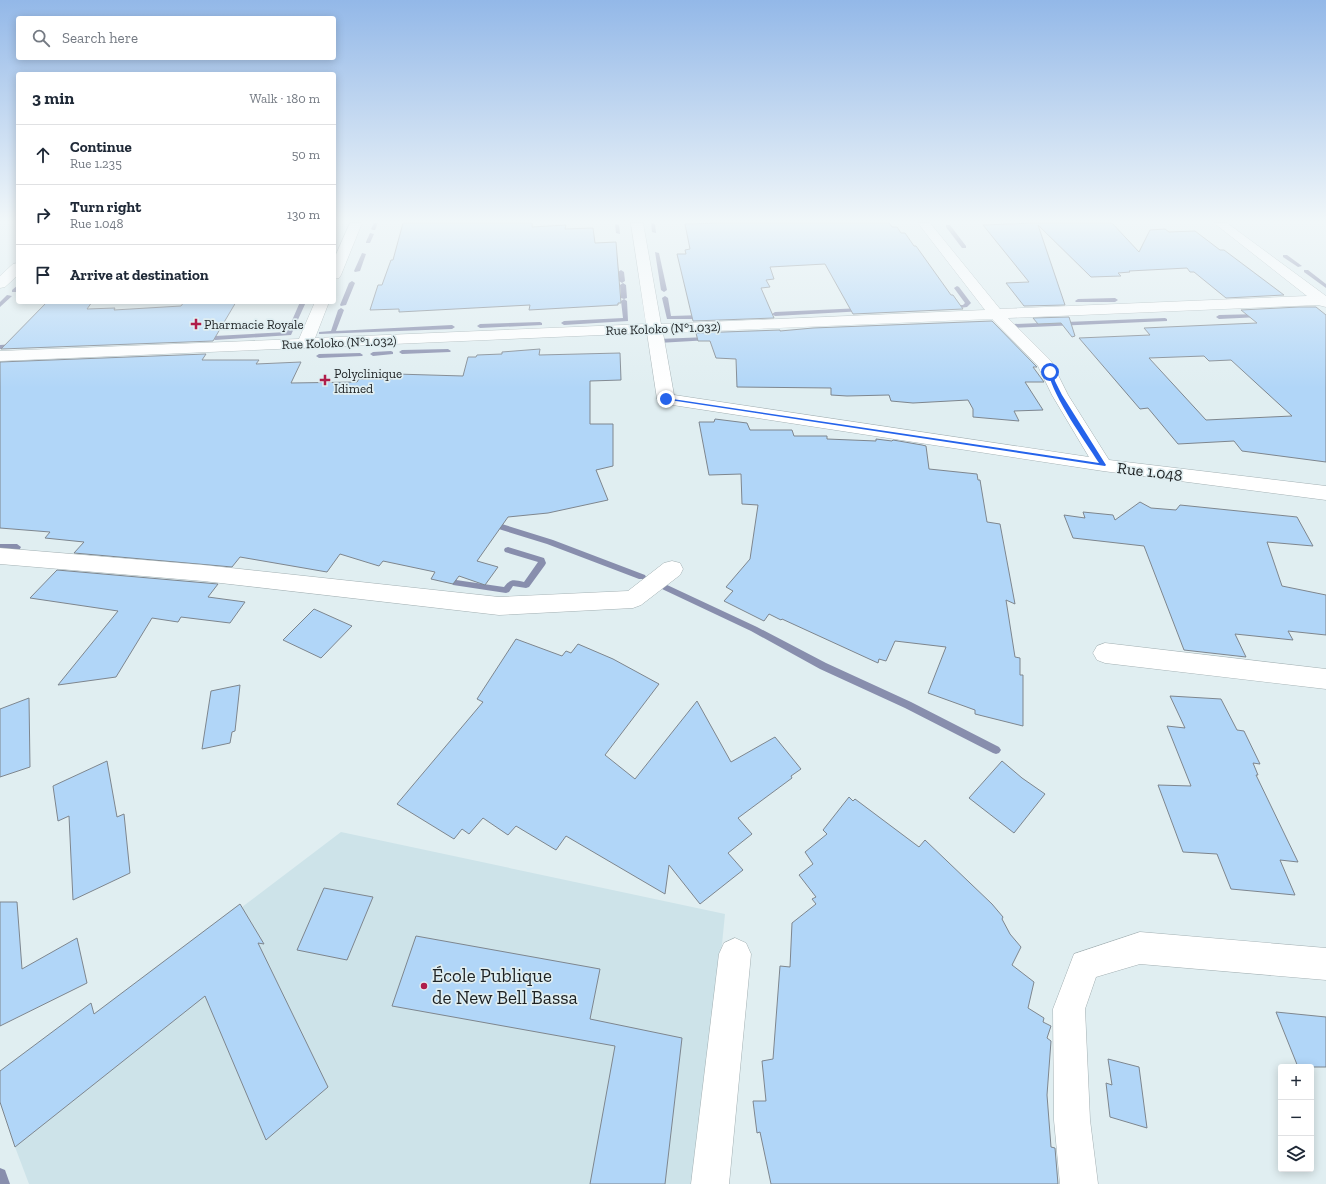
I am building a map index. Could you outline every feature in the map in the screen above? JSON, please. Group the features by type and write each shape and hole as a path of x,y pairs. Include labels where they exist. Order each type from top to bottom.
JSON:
{"street":[{"path":"646,278 654,328"},
{"path":"968,278 996,314 1045,364 1060,395 1103,465"},
{"path":"1294,278 1324,301"},
{"name":"Rue Koloko (N°1.032)","path":"0,356 1324,301"},
{"path":"305,343 321,304"},
{"name":"Rue 1.048","path":"654,328 666,399 1103,465 1326,493"},
{"path":"0,556 204,572 498,606 633,599 672,569"},
{"path":"1105,653 1326,680"},
{"path":"1079,1184 1072,1120 1069,1009 1085,965 1140,948 1326,964"},
{"path":"710,1184 735,954"}],"shaded area":[{"name":"École Publique de New Bell Bassa","path":"341,832 725,914 698,1184 29,1184 15,1147 0,1083 22,1069 240,904 242,907"}],"building":[{"path":"384,278 619,278 621,303 618,303 618,305 529,310 530,305 399,312 399,309 370,310 378,285 382,285"},
{"path":"683,278 774,278 766,280 770,287 761,288 774,318 693,321"},
{"path":"833,278 939,278 963,309 853,314"},
{"path":"1026,278 1056,278 1065,305 1024,306 1006,283 1029,282"},
{"path":"1202,278 1262,278 1284,295 1226,298"},
{"path":"45,304 91,304 87,309 115,308 114,310 181,306 182,304 235,304 213,341 1,349"},
{"path":"1316,307 1326,315 1326,462 1242,451 1234,441 1178,444 1148,408 1140,409 1079,338 1150,335 1144,328 1257,323 1241,310","holes":["1204,356 1209,361 1231,360 1292,416 1206,420 1149,358"]},
{"path":"1069,317 1075,336 1072,337 1061,323 1038,324 1033,318"},
{"path":"992,321 1037,367 1033,367 1044,382 1025,382 1043,410 1014,411 1019,421 973,417 973,409 968,400 913,403 891,401 889,395 831,395 831,388 737,387 736,359 716,358 710,341 698,341 696,333 780,331 813,328"},
{"path":"540,349 539,355 620,353 621,380 590,381 590,424 613,424 613,466 596,470 608,500 548,513 508,517 477,561 498,567 485,585 459,576 453,584 431,579 435,572 383,561 379,566 340,554 327,572 240,557 232,567 74,553 84,542 45,538 50,532 0,528 0,362 206,354 202,360 259,360 256,364 301,362 291,383 357,382 359,379 393,379 396,374 463,376 468,357 476,357 477,355 502,354 502,352"},
{"path":"715,419 747,423 750,430 792,430 794,436 827,436 827,439 876,441 876,439 893,440 922,445 926,446 929,469 977,474 978,480 980,480 987,522 1000,524 1015,604 1006,600 1015,657 1020,658 1020,675 1023,675 1023,726 975,714 975,710 928,693 946,647 895,641 886,661 879,659 878,663 782,619 781,620 769,614 764,621 724,601 733,591 726,587 750,559 758,505 742,504 741,474 709,475 699,422 714,422"},
{"path":"1140,502 1151,508 1176,510 1180,505 1297,517 1313,546 1267,542 1282,586 1326,595 1326,635 1288,631 1293,640 1235,634 1246,657 1184,650 1144,546 1073,538 1064,515 1085,518 1083,512 1113,515 1115,520"},
{"path":"57,570 218,584 208,597 245,602 230,623 181,617 178,622 152,618 116,677 58,685 118,611 30,598"},
{"path":"314,609 352,626 321,658 283,640"},
{"path":"516,639 562,656 566,651 571,653 578,644 613,659 659,684 605,755 635,779 697,701 731,762 775,737 801,769 791,776 792,778 738,818 752,834 728,853 743,870 700,904 669,865 665,894 566,836 556,850 516,826 508,835 483,818 469,834 462,829 454,839 397,804 483,702 477,699"},
{"path":"240,685 235,731 232,732 230,743 202,749 211,691"},
{"path":"1170,696 1221,699 1237,730 1244,731 1260,764 1253,763 1258,775 1256,775 1298,862 1280,860 1295,895 1231,889 1217,854 1183,852 1158,785 1191,786 1167,726 1185,728"},
{"path":"29,698 30,767 0,777 0,709"},
{"path":"107,761 117,817 124,814 130,873 73,900 69,816 58,821 53,786"},
{"path":"1002,761 1022,778 1045,794 1014,833 969,798"},
{"path":"849,797 853,801 855,799 919,847 925,840 992,904 1003,917 1002,919 1010,934 1021,947 1012,965 1034,982 1028,1008 1044,1018 1043,1022 1051,1026 1047,1038 1051,1041 1047,1095 1051,1147 1055,1148 1058,1184 771,1184 760,1132 757,1133 753,1101 766,1101 762,1061 773,1059 780,966 790,967 792,923 816,904 812,899 816,897 799,875 813,864 805,852 827,834 823,830"},
{"path":"324,888 373,897 347,960 297,950"},
{"path":"0,902 17,902 22,969 77,938 87,983 0,1026"},
{"path":"240,904 264,944 258,943 328,1087 266,1140 205,996 15,1147 0,1102 0,1071 91,1003 94,1014"},
{"path":"416,936 600,969 590,1019 682,1038 665,1184 590,1184 615,1046 392,1006"},
{"path":"1276,1012 1326,1017 1326,1067 1314,1067 1314,1064 1297,1064"},
{"path":"1108,1059 1139,1067 1147,1128 1110,1117 1106,1083 1112,1085"}],"waterway":[{"path":"662,278 664,290"},
{"path":"1316,278 1326,286"},
{"path":"343,305 352,283"},
{"path":"623,285 624,298"},
{"path":"953,307 965,306 968,303 957,288"},
{"path":"0,305 9,296"},
{"path":"665,298 669,318 702,317"},
{"path":"1078,301 1115,300"},
{"path":"564,323 626,320 624,301"},
{"path":"215,338 289,334 302,304"},
{"path":"333,332 341,310"},
{"path":"775,314 862,310"},
{"path":"1219,317 1258,316"},
{"path":"1013,326 1165,320"},
{"path":"480,326 540,324"},
{"path":"321,333 452,327"},
{"path":"658,341 708,339"},
{"path":"0,347 14,346"},
{"path":"402,352 448,351"},
{"path":"373,354 391,353"},
{"path":"319,356 360,355"},
{"path":"492,524 550,542 642,577"},
{"path":"0,547 17,547 12,556"},
{"path":"456,583 506,590 511,583 526,585 542,563 541,560 508,550"},
{"path":"665,587 754,629 823,666 908,705 996,750"},
{"path":"0,1175 3,1184"}],"place":[{"name":"Pharmacie Royale","path":"196,324"},
{"name":"Polyclinique Idimed","path":"325,380"},
{"name":"École Publique de New Bell Bassa","path":"424,986"}],"route":[{"path":"666,399 1103,465 1060,395 1050,372"}]}
